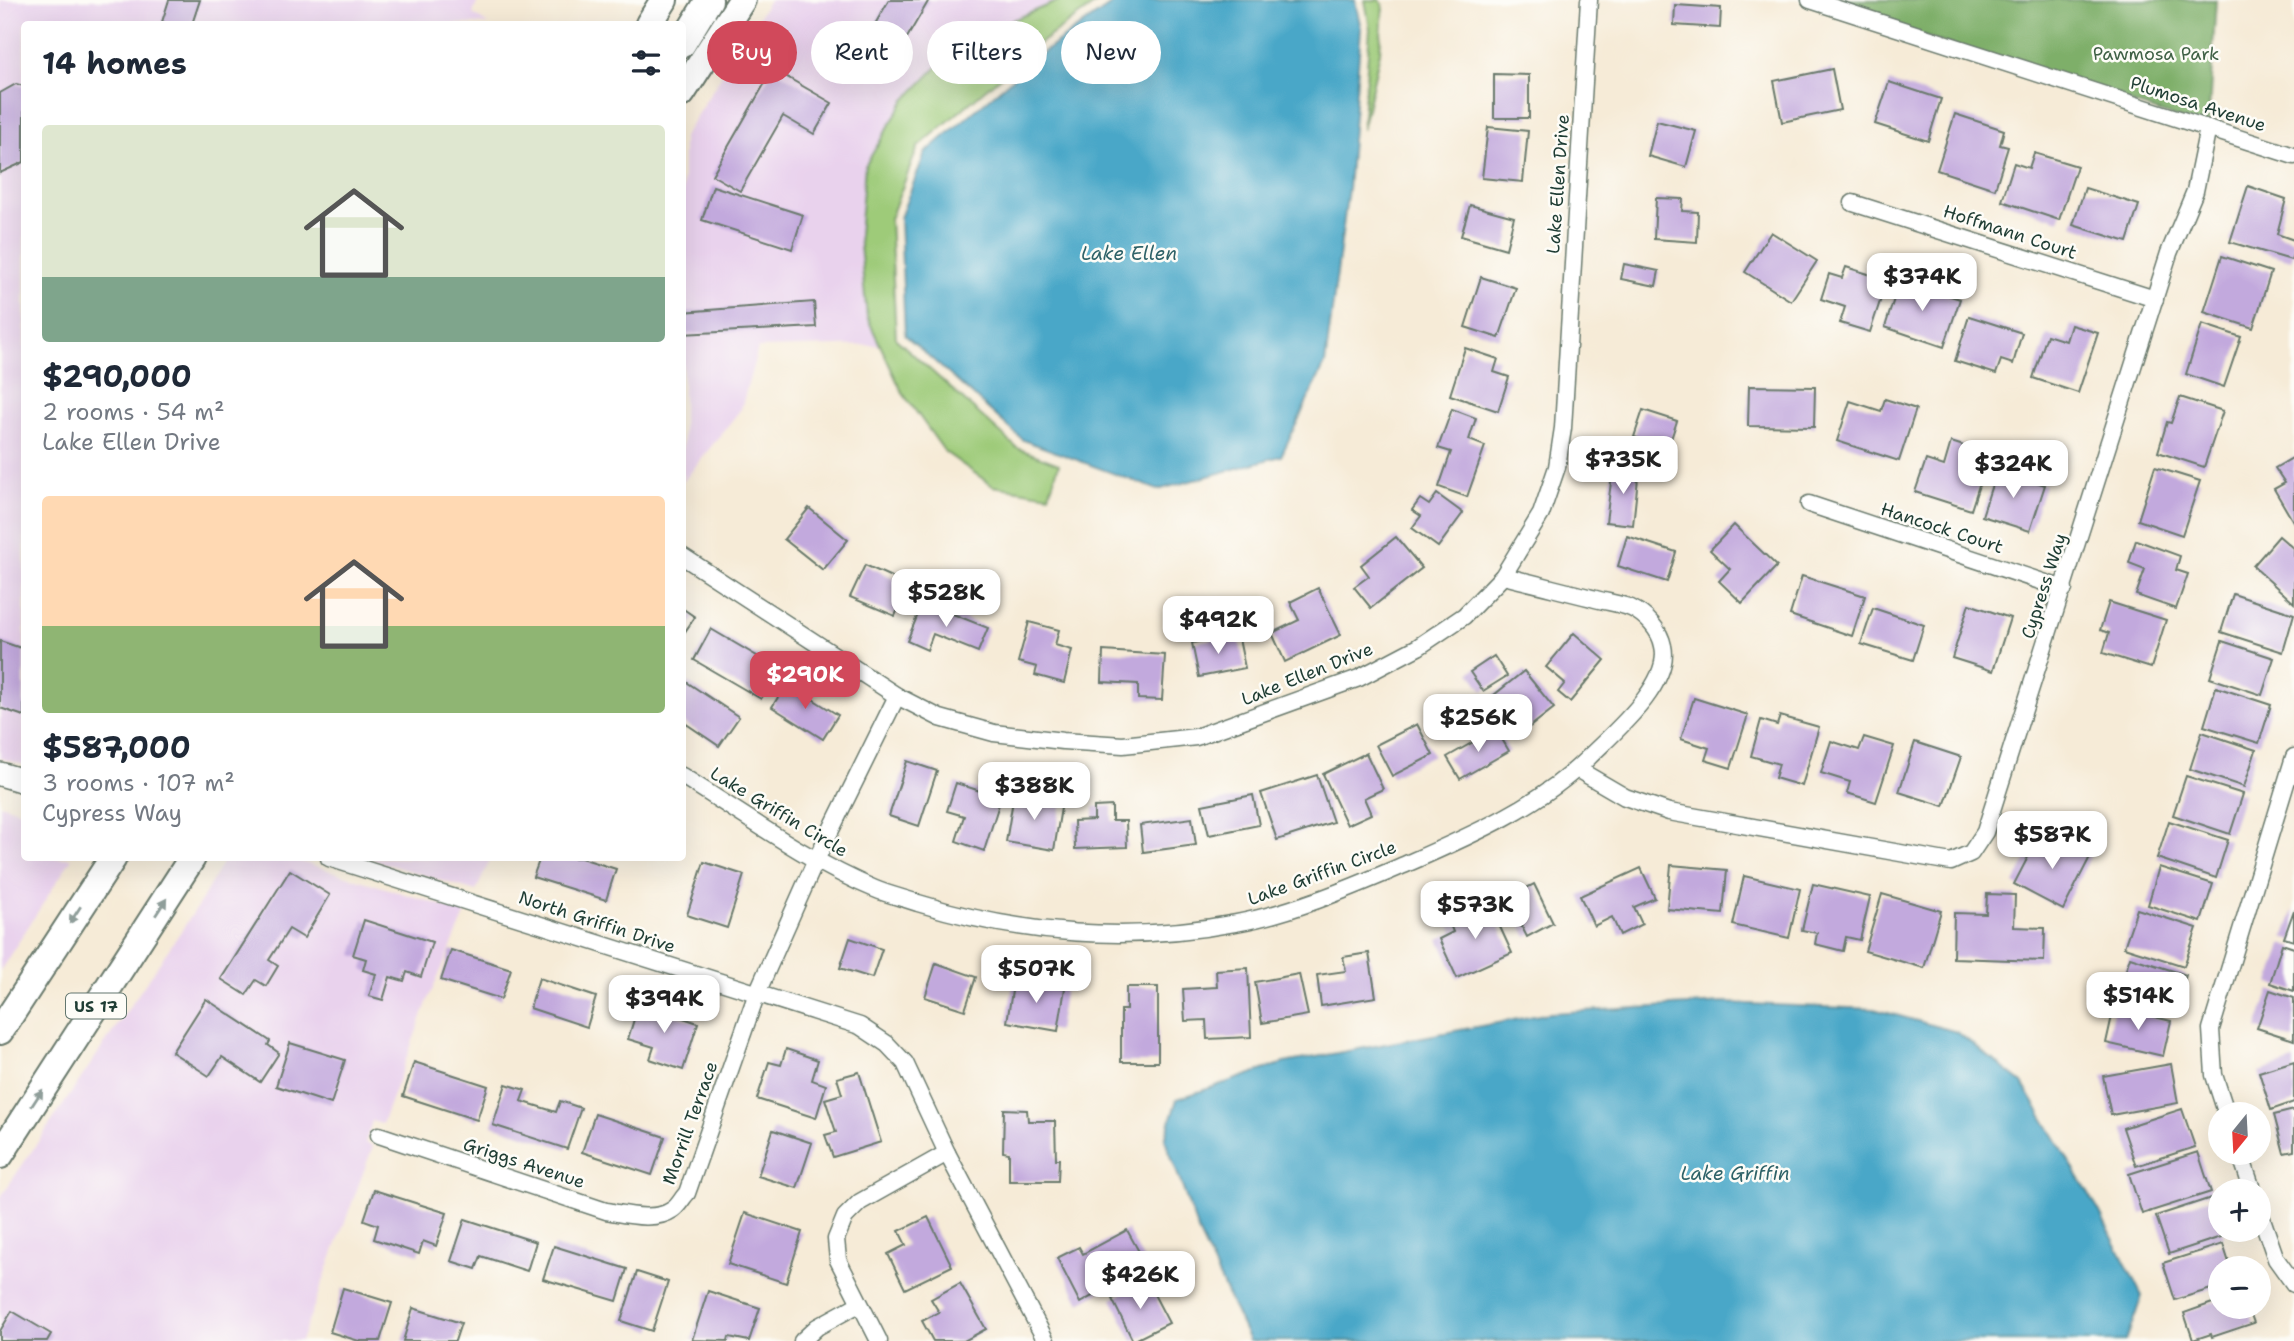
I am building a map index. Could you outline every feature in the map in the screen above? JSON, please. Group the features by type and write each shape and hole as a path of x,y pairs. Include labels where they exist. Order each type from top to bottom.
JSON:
{"main road":[{"path":"651,21 664,0"},
{"path":"686,37 709,0"},
{"path":"686,87 743,0"},
{"path":"0,1031 111,861"},
{"name":"US 17","path":"0,1155 190,861"}],"street":[{"name":"Lake Ellen Drive","path":"686,559 897,696 940,718 994,733 1123,745 1196,737 1359,678 1418,647 1464,616 1503,576 1541,513 1557,467 1563,428 1589,0"},
{"name":"Plumosa Avenue","path":"1810,0 2294,156"},
{"name":"Cypress Way","path":"1577,769 1625,797 1669,811 1951,862 1971,853 1985,832 2169,253 2195,191 2208,128"},
{"name":"Hoffmann Court","path":"1853,203 2155,299"},
{"name":"Hancock Court","path":"1809,504 2064,589"},
{"name":"Lake Griffin Circle","path":"686,779 816,860 875,889 965,917 1103,935 1170,933 1239,923 1298,906 1367,881 1513,813 1577,769 1624,722 1657,682 1664,664 1664,647 1653,624 1632,608 1503,576"},
{"name":"Morrill Terrace","path":"659,1216 673,1210 687,1193 757,993 816,860 897,696"},
{"path":"2223,1102 2214,1075 2211,1029 2294,757"},
{"path":"0,774 21,780"},
{"name":"North Griffin Drive","path":"339,861 859,1026 887,1044 905,1063 947,1153 1046,1341"},
{"name":"Griggs Avenue","path":"379,1135 606,1211 635,1216 659,1216"},
{"path":"879,1341 838,1260 835,1239 845,1217 860,1202 947,1153"},
{"path":"2270,1242 2276,1259 2294,1284"},
{"path":"802,1341 817,1327 859,1304"}],"shaded area":[{"path":"0,0 478,0 473,14 484,21 21,21 21,764 0,758"},
{"path":"769,0 1061,0 1010,21 927,21 929,84 865,166 859,235 867,317 880,345 758,348 741,409 686,478 686,132 716,84 797,84 797,21 756,21"},
{"path":"0,804 21,811 21,861 70,861 0,971"},
{"path":"223,861 299,861 466,913 428,1000 382,1124 372,1121 365,1143 373,1146 301,1341 0,1341 0,1198 198,906"},
{"path":"378,861 490,861 476,891"}],"green space":[{"path":"1061,0 1101,0 1071,21 1061,21 1061,28 1047,38 1047,21 1010,21"},
{"path":"1365,0 1380,0 1383,5 1380,52 1362,130 1370,29"},
{"name":"Pawmosa Park","path":"1810,0 2216,0 2208,128"},
{"path":"927,77 927,84 992,84 918,147 890,219 896,339 1017,448 1059,464 1049,495 993,486 945,452 902,392 867,317 859,235 865,166 904,101"}],"water":[{"name":"Lake Ellen","path":"1118,0 1355,0 1361,29 1348,189 1325,364 1281,456 1158,490 1023,440 905,335 900,218 925,153 1006,84 1047,84 1047,50 1061,40 1061,84 1161,84 1161,21 1088,21"},
{"name":"Lake Griffin","path":"1723,1003 1874,1009 1957,1032 2022,1083 2099,1211 2142,1296 2126,1341 1249,1341 1200,1236 1165,1139 1177,1099 1284,1063 1550,1013"}],"building":[{"path":"169,0 200,0 193,21 162,21"},
{"path":"889,0 929,0 913,28 913,21 877,21"},
{"path":"1675,5 1721,8 1720,28 1674,25"},
{"path":"1832,69 1840,110 1782,122 1774,81"},
{"path":"1494,74 1529,75 1529,118 1494,118"},
{"path":"1889,82 1941,99 1928,141 1875,124"},
{"path":"797,83 832,103 814,134 783,116 740,191 712,175 764,84"},
{"path":"16,84 21,85 21,163 0,173 0,93"},
{"path":"1955,114 2004,130 2000,145 2008,147 1995,189 1937,170"},
{"path":"1657,121 1696,131 1686,167 1648,156"},
{"path":"1488,127 1528,131 1523,182 1482,178"},
{"path":"2034,153 2077,166 2059,220 2002,201 2014,163 2029,168"},
{"path":"713,186 803,215 792,249 702,220"},
{"path":"2248,186 2286,199 2277,234 2294,240 2291,260 2230,242"},
{"path":"2085,188 2139,205 2127,242 2073,225"},
{"path":"1656,198 1683,199 1682,211 1698,212 1697,242 1654,239"},
{"path":"1470,205 1514,217 1506,249 1461,236"},
{"path":"1771,232 1817,261 1791,301 1745,272"},
{"path":"2222,256 2271,272 2253,328 2204,312"},
{"path":"1624,264 1659,271 1656,286 1621,279"},
{"path":"1846,267 1887,280 1870,332 1840,323 1845,307 1821,299 1829,274 1842,278"},
{"path":"1481,277 1516,288 1499,338 1465,327"},
{"path":"1900,280 1960,299 1944,347 1885,327"},
{"path":"814,302 816,327 686,334 686,312"},
{"path":"1969,316 2022,333 2013,364 2001,360 1996,374 1955,361"},
{"path":"2202,324 2241,337 2224,387 2186,374"},
{"path":"2071,325 2098,333 2078,393 2033,378 2047,335 2066,341"},
{"path":"1465,348 1498,359 1494,372 1509,377 1498,411 1450,395"},
{"path":"1749,386 1815,387 1814,427 1748,426"},
{"path":"2180,397 2223,411 2204,467 2158,452 2167,422 2171,423"},
{"path":"1885,399 1916,409 1899,461 1837,441 1850,401 1881,411"},
{"path":"1452,409 1476,418 1469,440 1485,446 1467,497 1439,487 1451,452 1438,448"},
{"path":"1643,410 1677,421 1668,448 1634,437"},
{"path":"1951,442 1989,454 1971,510 1915,492 1926,460 1944,466"},
{"path":"2294,457 2294,523 2274,489 2285,483 2275,468"},
{"path":"1613,466 1639,469 1633,525 1606,522"},
{"path":"2155,467 2200,481 2182,535 2138,520"},
{"path":"1997,469 2045,485 2030,531 1982,516"},
{"path":"1437,494 1463,513 1438,547 1412,528 1421,516 1412,510 1420,499 1429,505"},
{"path":"809,508 848,540 823,570 784,539"},
{"path":"1734,525 1777,566 1742,603 1719,581 1730,569 1710,550"},
{"path":"1627,536 1676,552 1667,582 1618,566"},
{"path":"2279,536 2294,549 2294,603 2253,566"},
{"path":"1396,537 1422,568 1371,608 1354,587 1369,576 1361,565"},
{"path":"2136,540 2180,556 2176,570 2188,574 2176,609 2136,595 2145,569 2129,563"},
{"path":"865,565 909,585 895,616 850,597"},
{"path":"1802,576 1865,596 1852,636 1790,615"},
{"path":"1318,588 1341,635 1285,662 1272,633 1299,620 1290,602"},
{"path":"2233,594 2294,614 2283,652 2221,632"},
{"path":"923,602 988,628 978,652 933,634 927,650 907,641"},
{"path":"2109,602 2166,620 2151,668 2103,653 2109,633 2100,630"},
{"path":"1969,604 2010,618 1993,671 1952,658"},
{"path":"1873,608 1924,625 1913,660 1861,644"},
{"path":"686,611 695,617 686,630"},
{"path":"1029,622 1059,630 1055,645 1072,650 1064,683 1035,675 1037,667 1018,662"},
{"path":"711,629 779,669 761,699 694,660"},
{"path":"1574,633 1605,660 1570,702 1558,692 1565,683 1546,667"},
{"path":"1238,634 1245,668 1199,677 1192,643"},
{"path":"0,641 21,648 21,715 0,708"},
{"path":"2222,641 2274,658 2262,695 2210,678"},
{"path":"1103,651 1165,655 1162,700 1138,699 1138,684 1102,682"},
{"path":"1494,656 1507,676 1483,691 1470,672"},
{"path":"1524,671 1554,708 1518,736 1489,699"},
{"path":"686,682 739,717 719,746 686,724"},
{"path":"787,683 838,715 823,739 772,707"},
{"path":"2216,687 2271,705 2259,743 2204,726"},
{"path":"1694,698 1748,715 1731,768 1705,760 1709,748 1681,739"},
{"path":"1780,716 1819,727 1802,786 1775,778 1779,764 1751,756 1761,720 1777,725"},
{"path":"1417,724 1433,755 1392,776 1376,745"},
{"path":"1496,729 1509,751 1460,779 1447,757"},
{"path":"2202,732 2256,750 2244,787 2190,769"},
{"path":"1864,737 1894,746 1876,802 1847,793 1850,782 1821,773 1831,741 1859,750"},
{"path":"1915,742 1961,757 1944,806 1899,792"},
{"path":"1366,753 1383,789 1364,798 1371,814 1347,825 1323,774"},
{"path":"907,761 937,771 919,826 889,816"},
{"path":"1317,775 1333,822 1277,840 1261,793"},
{"path":"2186,776 2243,794 2230,834 2173,815"},
{"path":"956,783 1001,798 984,851 956,841 964,816 947,811"},
{"path":"1014,794 1062,802 1054,850 1006,842"},
{"path":"1253,795 1259,825 1209,835 1202,805"},
{"path":"1112,806 1112,821 1126,821 1127,847 1075,849 1074,821 1094,820 1094,807"},
{"path":"1192,818 1196,845 1143,852 1140,825"},
{"path":"2169,821 2228,840 2216,878 2157,858"},
{"path":"2041,832 2090,857 2063,910 2014,884"},
{"path":"539,861 591,861 616,869 606,900 533,877"},
{"path":"704,862 744,875 727,928 687,915"},
{"path":"1671,865 1727,870 1723,914 1667,909"},
{"path":"2159,867 2213,884 2201,922 2148,905"},
{"path":"1641,868 1655,898 1634,907 1642,924 1620,935 1612,917 1594,926 1580,896"},
{"path":"290,870 330,895 304,938 289,929 269,960 278,966 266,986 256,980 246,995 221,979"},
{"path":"1744,876 1800,889 1789,938 1733,925"},
{"path":"1534,884 1553,923 1527,937 1507,898"},
{"path":"1813,884 1870,897 1860,940 1846,937 1843,951 1815,944 1817,933 1802,930"},
{"path":"1882,894 1941,911 1924,968 1865,951"},
{"path":"1987,894 2015,895 2014,927 2045,928 2044,961 1953,958 1954,913 1986,914"},
{"path":"1489,903 1512,953 1457,978 1439,939 1453,932 1449,922"},
{"path":"2137,909 2197,928 2184,966 2124,947"},
{"path":"2294,910 2294,941 2284,938"},
{"path":"364,920 432,942 421,977 407,972 404,981 390,977 383,1000 369,996 376,974 363,970 366,959 353,955"},
{"path":"850,938 882,949 872,978 840,968"},
{"path":"2282,944 2294,948 2294,991 2270,983"},
{"path":"451,950 511,969 501,999 441,980"},
{"path":"1369,953 1376,997 1321,1006 1317,975 1346,971 1343,957"},
{"path":"2130,957 2186,975 2174,1013 2118,995"},
{"path":"936,963 976,977 965,1010 925,997"},
{"path":"1248,968 1251,1037 1207,1039 1206,1020 1185,1021 1183,989 1217,987 1216,970"},
{"path":"1299,974 1308,1015 1262,1023 1255,982"},
{"path":"539,978 596,997 587,1027 530,1008"},
{"path":"1014,979 1065,988 1058,1031 1007,1022"},
{"path":"1126,987 1158,987 1158,1062 1121,1062 1121,1010 1126,1010"},
{"path":"2270,990 2294,998 2294,1040 2257,1028"},
{"path":"206,999 270,1041 268,1045 279,1053 260,1082 222,1057 209,1076 172,1052"},
{"path":"639,1003 698,1023 683,1070 650,1059 654,1047 628,1039"},
{"path":"2114,1007 2171,1021 2163,1056 2106,1043"},
{"path":"290,1043 345,1060 331,1104 276,1086"},
{"path":"786,1049 818,1060 812,1080 826,1085 816,1118 757,1099 769,1062 781,1065"},
{"path":"2294,1061 2294,1102 2272,1110 2272,1102 2268,1102 2259,1072"},
{"path":"414,1062 488,1086 477,1120 403,1096"},
{"path":"2171,1064 2178,1103 2111,1115 2103,1076"},
{"path":"859,1072 881,1142 833,1157 825,1135 836,1132 825,1099 842,1094 837,1078"},
{"path":"506,1084 525,1090 521,1101 556,1112 560,1101 581,1108 567,1149 493,1125"},
{"path":"1004,1109 1027,1110 1028,1121 1055,1121 1058,1181 1009,1181 1009,1153 1003,1152"},
{"path":"2182,1109 2195,1147 2136,1166 2123,1128"},
{"path":"2294,1110 2294,1151 2284,1153 2274,1115"},
{"path":"595,1114 665,1137 652,1175 582,1152"},
{"path":"773,1130 812,1143 797,1188 758,1176"},
{"path":"2198,1152 2208,1183 2208,1193 2142,1214 2129,1174"},
{"path":"374,1190 447,1213 436,1246 423,1241 419,1254 374,1239 378,1225 364,1220"},
{"path":"2208,1199 2208,1241 2169,1254 2156,1216"},
{"path":"745,1213 802,1232 786,1283 728,1264"},
{"path":"928,1217 952,1266 905,1289 888,1254 906,1245 899,1231"},
{"path":"465,1219 536,1242 527,1271 481,1256 476,1269 451,1261"},
{"path":"1127,1230 1147,1266 1080,1303 1057,1258 1079,1247 1083,1254"},
{"path":"2223,1244 2227,1256 2208,1256 2208,1290 2175,1300 2163,1263"},
{"path":"554,1246 627,1269 617,1301 543,1279"},
{"path":"637,1272 668,1282 652,1331 621,1321"},
{"path":"1147,1281 1169,1323 1133,1341 1112,1299"},
{"path":"960,1283 986,1329 964,1341 933,1341 922,1321 939,1312 931,1299"},
{"path":"343,1288 392,1303 380,1341 359,1341 330,1332"},
{"path":"708,1291 760,1308 749,1341 729,1337 728,1341 692,1340"},
{"path":"2208,1305 2208,1319 2252,1319 2254,1323 2212,1337 2211,1334 2193,1340 2184,1313"},
{"path":"413,1308 461,1323 455,1341 403,1341"},
{"path":"12,1311 51,1334 47,1341 0,1341 0,1331"}]}
